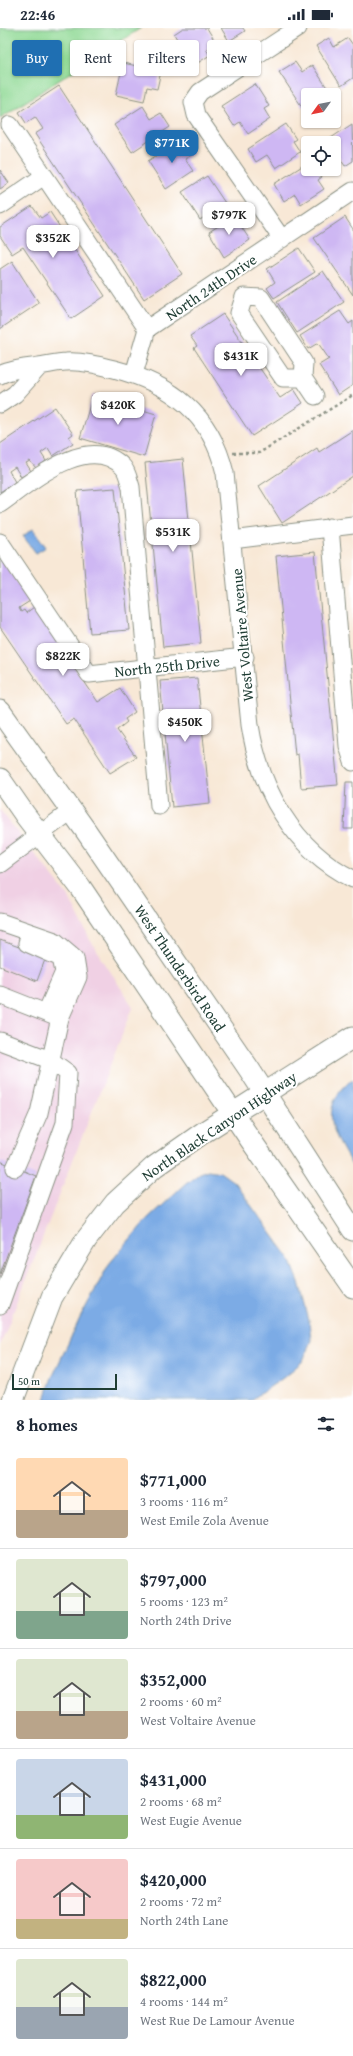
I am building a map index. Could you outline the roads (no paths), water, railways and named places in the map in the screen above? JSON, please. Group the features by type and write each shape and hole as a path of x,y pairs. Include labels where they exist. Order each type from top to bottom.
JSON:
{"main road":[{"name":"West Thunderbird Road","path":"1,713 71,811 265,1094 353,1230"},
{"path":"0,778 81,888 233,1114 353,1287"},
{"name":"North Black Canyon Highway","path":"13,1400 52,1297 86,1240 116,1203 143,1176 198,1136 353,1037"}],"street":[{"path":"282,239 196,115 193,102 200,92 298,28"},
{"path":"0,375 65,362 92,363 134,374 148,329 10,125"},
{"path":"0,206 44,176"},
{"name":"North 24th Drive","path":"148,329 353,191"},
{"path":"228,275 244,297"},
{"path":"244,297 262,298 304,363 303,378 315,396"},
{"path":"244,297 239,313 282,378 303,378"},
{"path":"0,404 15,394 40,366"},
{"name":"West Voltaire Avenue","path":"134,374 172,392 190,406 211,434 221,455 226,480 253,747 266,786 278,808 293,830 312,850 343,874 353,879"},
{"path":"0,504 54,467 71,459 96,454 113,459 124,468 131,487 159,806"},
{"path":"232,540 353,525"},
{"path":"330,527 346,632 348,746 353,762"},
{"name":"North 25th Drive","path":"0,542 89,674 245,657"},
{"path":"0,864 71,811"},
{"path":"0,922 55,941 75,958 78,977 53,1016"},
{"path":"0,933 43,949 61,958 64,972 53,1016 50,1060 39,1113 15,1168"},
{"path":"0,995 53,1016"},
{"path":"0,1042 50,1060 68,1073 65,1122 0,1305"}],"water":[{"path":"33,529 46,547 36,553 23,536"},
{"path":"353,1079 353,1167 335,1132 332,1122 332,1111 335,1100"},
{"path":"208,1170 220,1172 234,1182 290,1259 299,1282 309,1321 311,1340 303,1361 283,1378 251,1400 45,1400 51,1380 80,1318 109,1264 148,1218 187,1182 199,1173"}]}
